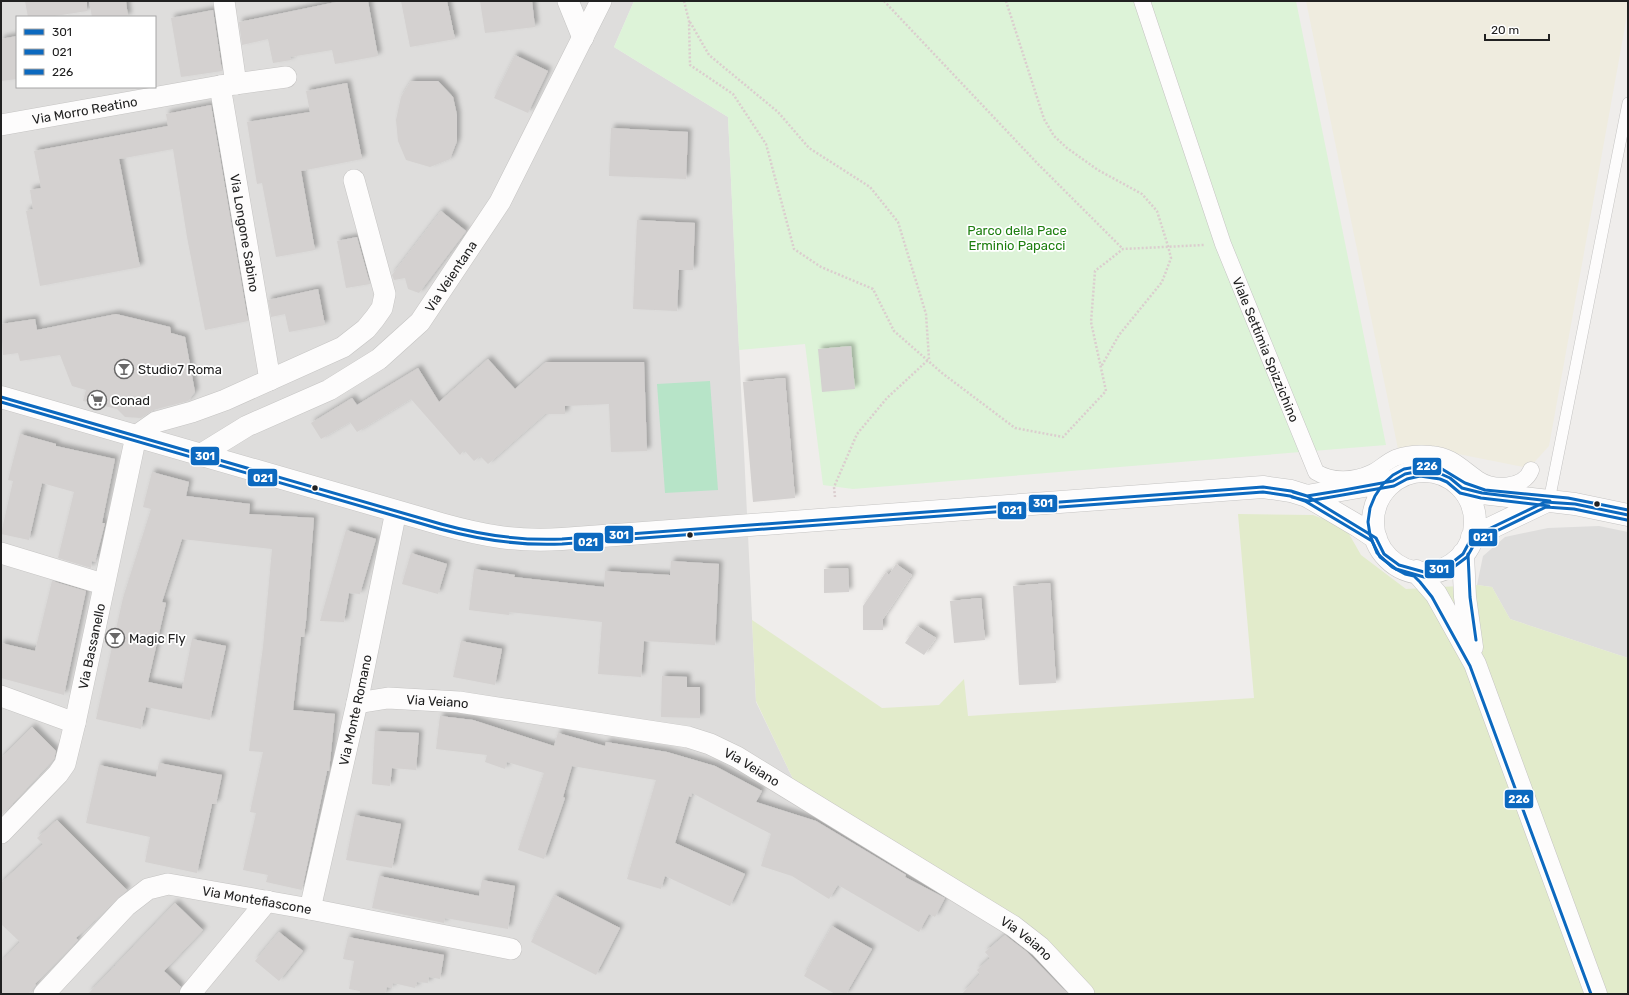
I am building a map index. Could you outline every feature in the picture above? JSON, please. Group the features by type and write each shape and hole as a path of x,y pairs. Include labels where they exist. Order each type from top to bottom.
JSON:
{"street":[{"name":"Via Longone Sabino","path":"224,1 228,85 270,380"},
{"path":"568,1 583,38"},
{"name":"Via Veientana","path":"200,455 247,426 329,390 379,359 420,322 500,202 601,1"},
{"name":"Viale Settimia Spizzichino","path":"1142,1 1223,244 1316,472 1328,478 1341,479 1357,477 1371,473 1394,459 1412,454 1446,456 1459,464 1478,480 1492,484 1506,485 1518,483 1526,478 1531,470"},
{"name":"Via Morro Reatino","path":"1,125 228,85 286,77"},
{"path":"136,436 156,422 192,412 225,400 270,380 343,346 366,329 382,308 385,294 354,180"},
{"path":"1,397 482,535 536,540 1263,487 1291,491 1306,496 1376,538"},
{"name":"Via Bassanello","path":"1,833 62,768 75,723 103,584 136,436"},
{"path":"1306,496 1393,481 1413,472 1434,472 1450,478 1462,488 1471,503 1474,520 1468,545 1465,596 1475,664"},
{"path":"1393,481 1379,498 1375,508 1373,523 1376,538 1379,547 1390,560 1416,571 1432,572 1456,561 1468,545 1547,502"},
{"path":"1462,488 1482,493 1628,515"},
{"name":"Via Monte Romano","path":"310,909 357,702 396,511"},
{"path":"1,553 103,584"},
{"path":"1416,571 1436,594 1475,664 1596,994"},
{"path":"1,696 75,723"},
{"name":"Via Veiano","path":"357,702 388,698 459,702 675,735 710,744 737,757 1013,926 1040,947 1084,994"},
{"name":"Via Montefiascone","path":"44,994 126,906 151,887 158,885 176,885 267,901 511,949"},
{"path":"190,994 267,901"}],"lane":[{"path":"1547,502 1628,103"}],"path":[{"path":"684,1 690,21 708,55 778,112 809,148 870,187 898,222 926,314 928,360 887,398 857,434 834,487 837,518"},
{"path":"884,1 1037,163 1123,249"},
{"path":"1006,1 1044,119 1054,136 1067,148 1098,170 1142,194 1157,211 1168,246 1170,258 1162,282 1119,335 1101,368"},
{"path":"690,21 690,65 733,94 766,144 794,249 821,267 873,290 894,331 942,374 1015,428 1063,437 1106,390 1091,322 1095,271 1123,249 1223,244"}],"shaded area":[{"path":"1,1 634,1 614,47 728,117 756,702 793,779 1095,994 1,994"},
{"path":"1306,1 1628,1 1628,10 1549,446 1529,468 1448,452 1398,449"},
{"path":"1599,526 1628,532 1628,658 1510,619 1492,587 1477,585 1483,556 1505,537 1548,528"}],"green space":[{"name":"Parco della Pace Erminio Papacci","path":"634,1 1296,1 1386,445 853,489 823,485 805,344 739,350 728,117 614,47"},
{"path":"710,381 718,490 665,493 657,384"},
{"path":"1238,514 1313,515 1345,527 1361,555 1406,589 1477,585 1492,587 1510,619 1628,658 1628,994 1094,994 1016,916 793,779 756,701 752,620 882,708 939,705 964,679 968,716 1254,698"}],"building":[{"path":"25,1 87,1 87,11 54,16 28,16"},
{"path":"89,1 126,1 128,16 92,16"},
{"path":"341,1 368,1 378,56 335,64 332,50 290,57 291,60 273,63 268,39 242,45 239,22"},
{"path":"401,1 447,1 455,39 410,47"},
{"path":"480,1 532,1 535,27 485,33"},
{"path":"213,10 222,71 181,77 171,18"},
{"path":"16,36 16,79 1,81 1,39"},
{"path":"515,55 548,71 528,113 494,98"},
{"path":"411,81 438,81 453,97 457,115 457,141 450,159 430,167 406,160 398,141 396,120 401,97"},
{"path":"347,83 362,159 301,171 315,250 276,257 262,183 257,184 247,122 310,112 306,91"},
{"path":"211,105 248,321 205,330 187,237 173,149 119,159 140,267 40,286 26,211 33,209 30,190 41,188 34,151 168,126 166,114"},
{"path":"611,128 688,132 686,179 609,176"},
{"path":"441,211 466,231 419,293 408,289 405,278 394,280 392,275"},
{"path":"637,220 695,223 693,270 679,270 677,311 633,309"},
{"path":"357,237 370,284 346,288 337,241"},
{"path":"318,289 325,325 289,332 285,314 271,317 268,300"},
{"path":"116,314 170,327 171,333 185,337 195,392 188,401 153,410 141,418 125,417 117,409 83,401 86,390 72,386 60,355 20,361 18,353 3,355 1,324 35,319 37,330"},
{"path":"851,346 855,389 822,392 818,349"},
{"path":"488,359 515,389 546,362 644,362 647,451 611,452 609,404 565,406 565,414 545,414 488,464 480,456 474,461 464,450 460,455 411,399 357,432 350,422 321,439 311,423 352,398 357,405 418,368 439,402"},
{"path":"785,378 795,498 753,502 743,382"},
{"path":"20,434 56,444 56,446 115,459 102,523 105,523 95,562 92,561 91,568 58,558 74,492 42,483 29,540 1,534 13,481 8,480"},
{"path":"152,472 189,482 186,496 250,504 249,514 314,518 306,621 304,637 301,637 293,710 335,714 329,771 327,771 302,890 266,882 268,875 243,870 256,813 250,812 263,752 249,751 263,647 272,549 182,539 162,602 166,603 148,682 182,689 192,639 226,646 210,720 146,707 141,729 96,719 123,598 151,509 143,507"},
{"path":"346,530 376,539 360,594 349,593 344,622 320,621"},
{"path":"411,553 447,564 438,594 402,584"},
{"path":"671,561 719,564 715,645 644,641 641,677 598,674 602,622 509,612 509,615 469,610 474,569 515,575 514,577 604,587 605,571 670,575"},
{"path":"896,564 912,575 883,619 883,630 863,630 863,606 886,572 889,575"},
{"path":"848,568 849,592 824,593 824,569"},
{"path":"52,581 86,591 64,695 1,678 1,643 35,651"},
{"path":"1050,583 1056,683 1019,685 1013,586"},
{"path":"981,598 985,640 954,643 950,601"},
{"path":"917,626 936,638 924,655 905,643"},
{"path":"461,641 502,649 495,685 453,677"},
{"path":"662,676 687,677 687,687 700,687 700,718 661,717"},
{"path":"440,716 473,720 554,746 558,733 605,746 606,742 667,752 715,766 762,791 756,802 816,821 906,875 905,877 945,898 935,917 929,914 919,932 838,885 829,899 792,876 761,866 771,834 692,793 691,797 689,796 675,843 745,874 730,906 665,876 661,889 627,879 656,780 572,766 563,797 565,798 544,859 518,850 544,773 507,762 505,769 485,762 487,755 436,749"},
{"path":"32,727 56,751 54,759 1,816 1,758"},
{"path":"375,731 419,733 416,770 392,768 390,786 372,784"},
{"path":"159,763 222,775 216,804 212,804 197,873 145,862 150,837 86,823 99,765 156,777"},
{"path":"355,815 401,824 392,868 346,860"},
{"path":"57,820 127,890 76,938 78,940 35,984 36,985 28,994 1,994 1,962 20,942 1,924 1,883 43,844 37,838"},
{"path":"379,876 479,896 482,880 515,886 508,929 445,918 444,923 372,908"},
{"path":"555,895 620,928 596,975 531,942"},
{"path":"175,903 203,930 164,971 181,987 178,994 88,994"},
{"path":"832,926 872,949 846,994 835,994 804,976"},
{"path":"279,932 303,951 279,981 255,961"},
{"path":"1005,935 1027,952 1068,994 962,994 980,974 977,970 990,958 985,952"},
{"path":"348,937 444,955 440,979 429,977 428,983 417,982 415,988 393,983 392,988 387,987 385,994 360,994 360,991 349,989 354,961 343,959"}],"transit line":[{"name":"301","path":"1,397 441,524 486,534 516,538 562,539 1263,487 1291,491 1307,496 1376,538 1384,554 1399,565 1424,572 1432,572 1449,565 1463,554 1472,537 1545,502 1575,504 1628,515"},
{"name":"021","path":"1,402 440,529 486,539 516,543 562,544 1263,492 1290,496 1305,501 1372,541 1380,557 1396,569 1424,577 1433,577 1451,569 1467,557 1476,541 1546,507 1574,509 1627,520"},
{"name":"226","path":"1591,994 1470,666 1432,597 1420,582 1414,576 1405,574 1392,567 1377,553 1370,535 1368,522 1370,508 1375,496 1383,484 1393,475 1404,469 1423,466 1442,469 1465,483 1485,490 1568,498 1628,510"},
{"name":"301","path":"1293,492 1307,496 1344,490 1393,481 1405,474 1420,471 1441,474 1450,478 1462,488 1482,493 1550,501"},
{"name":"021","path":"1292,497 1308,501 1394,486 1407,479 1420,476 1440,479 1447,482 1460,493 1481,498 1549,506"},
{"name":"226","path":"1468,554 1470,597 1476,640"}],"place":[{"name":"Studio7 Roma","path":"124,369"},
{"name":"Conad","path":"97,400"},
{"name":"Magic Fly","path":"115,638"}]}
